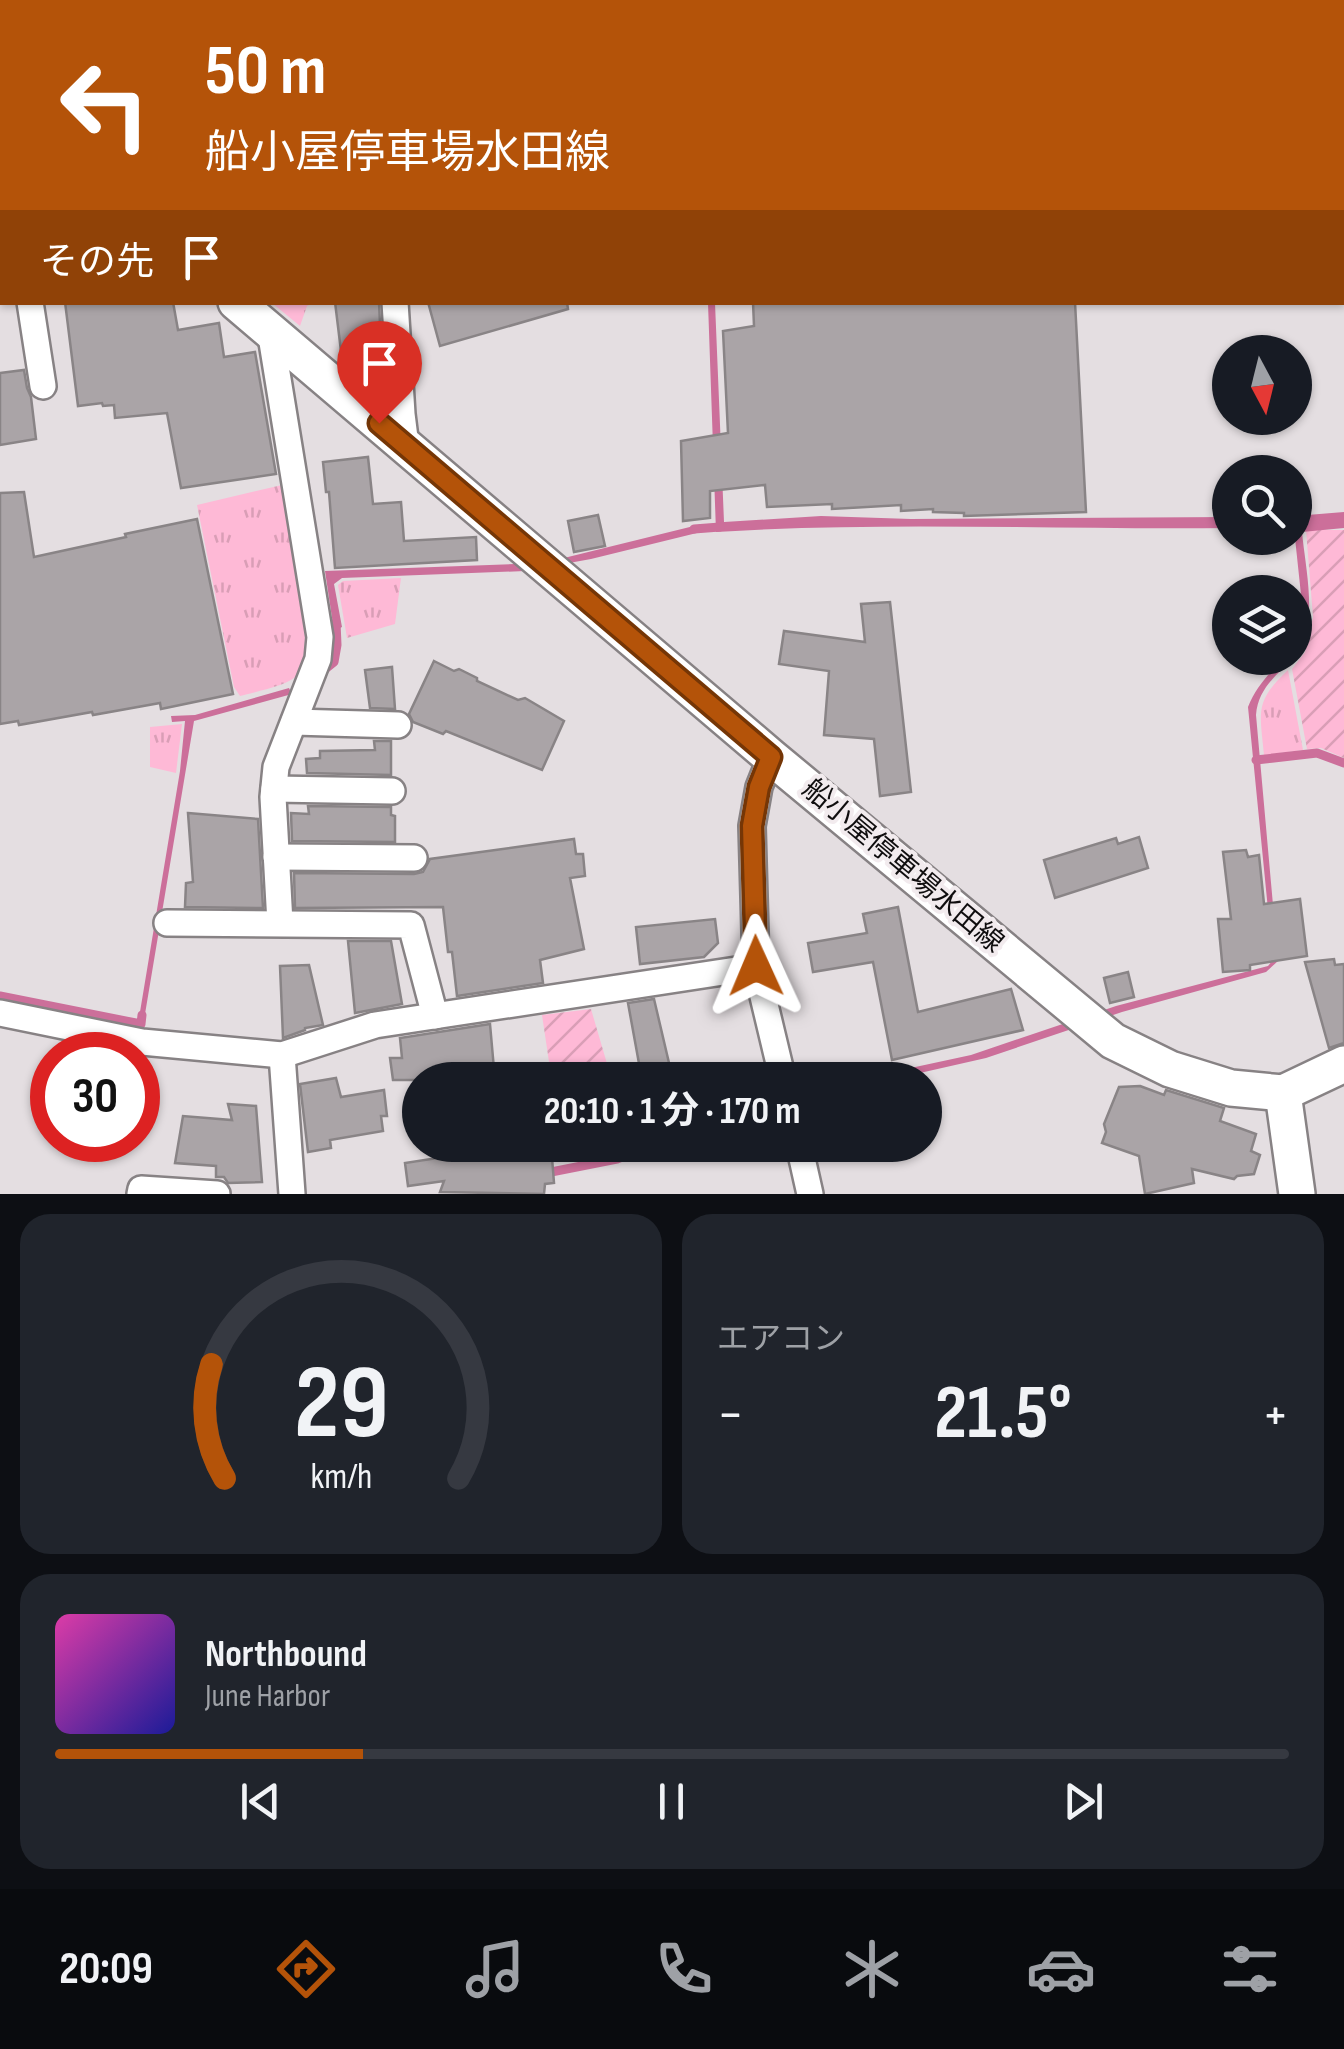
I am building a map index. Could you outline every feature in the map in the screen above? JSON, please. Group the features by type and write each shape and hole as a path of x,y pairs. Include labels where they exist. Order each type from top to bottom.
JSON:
{"main road":[{"name":"船小屋停車場水田線","path":"240,305 771,757 1113,1040 1170,1069 1231,1088 1283,1093"},
{"path":"1296,1194 1283,1093 1344,1064"}],"street":[{"path":"30,305 43,386"},
{"path":"395,305 406,446"},
{"path":"270,330 320,637 318,659 276,767 280,923"},
{"path":"294,722 398,725"},
{"path":"771,757 759,787 752,826 756,966 779,1062"},
{"path":"274,789 392,791"},
{"path":"276,857 414,858"},
{"path":"167,923 411,925 435,1016"},
{"path":"0,1013 142,1042 282,1055 375,1025 756,966"},
{"path":"282,1055 292,1194"},
{"path":"803,1162 810,1194"},
{"path":"140,1194 141,1190 218,1194"}],"green space":[{"path":"274,305 309,305 300,326"},
{"path":"282,485 304,612 303,660 293,679 240,696 234,687 197,505"},
{"path":"1312,530 1344,530 1344,758 1321,748 1307,749 1293,675 1312,675"},
{"path":"401,578 395,624 347,638 338,585 343,581"},
{"path":"1283,675 1289,675 1303,750 1264,755 1262,708 1269,691"},
{"path":"182,724 176,773 150,767 150,727"},
{"path":"591,1009 607,1062 549,1062 542,1015"}],"shaded area":[{"path":"708,305 715,305 724,522 821,516 1212,517 1212,528 716,532"},
{"path":"1344,512 1344,528 1312,531 1312,515"},
{"path":"702,524 705,531 525,571 342,578 334,584 342,627 334,631 325,571 515,564 568,557"},
{"path":"1297,555 1305,555 1307,575 1299,575"},
{"path":"1269,675 1277,675 1264,690 1256,715 1278,961 1266,972 942,1068 942,1062 939,1062 971,1055 1116,1006 1268,966 1273,960 1248,707"},
{"path":"289,688 292,694 194,721 142,1032 137,1030 185,721 172,722 171,716 195,715"}],"building":[{"path":"65,305 174,305 178,330 219,323 224,357 255,352 276,474 181,488 167,413 115,418 114,405 78,406"},
{"path":"335,305 379,305 381,346 341,351"},
{"path":"429,305 567,305 568,309 440,346"},
{"path":"753,305 1075,305 1086,512 964,516 933,509 901,511 901,505 767,507 765,485 710,491 710,518 683,521 681,441 728,433 723,331 754,326"},
{"path":"24,370 36,439 0,445 0,373"},
{"path":"368,457 373,504 401,502 404,541 476,537 477,560 335,568 323,462"},
{"path":"24,492 34,557 197,519 233,694 161,709 160,703 19,725 18,721 0,724 0,493"},
{"path":"598,515 605,546 574,552 568,521"},
{"path":"890,602 911,792 880,796 874,739 824,735 829,671 779,664 784,631 865,642 861,604"},
{"path":"434,661 454,671 459,669 518,700 525,698 564,721 542,770 446,731 443,734 413,722 409,714"},
{"path":"392,667 395,709 370,708 365,670"},
{"path":"374,741 391,741 391,775 307,773 306,759 320,758 320,751 375,750"},
{"path":"308,806 391,807 395,842 292,841 291,813 309,814"},
{"path":"188,813 258,819 263,908 185,907 186,883 193,882"},
{"path":"1139,837 1148,868 1055,898 1044,860 1116,838 1118,844"},
{"path":"574,839 576,854 583,854 585,876 570,878 584,949 540,960 543,983 457,996 443,907 295,908 294,873 414,874 423,872 430,859"},
{"path":"1246,850 1248,857 1259,855 1264,904 1300,899 1307,956 1250,965 1250,970 1223,972 1218,919 1231,919 1223,852"},
{"path":"898,907 918,1012 1011,989 1023,1030 892,1060 873,962 813,972 808,943 867,933 863,914"},
{"path":"715,919 718,943 704,957 640,964 636,927"},
{"path":"348,941 391,941 402,1004 355,1013"},
{"path":"1334,959 1335,965 1344,964 1344,1043 1329,1048 1305,962"},
{"path":"309,965 323,1025 283,1038 280,966"},
{"path":"1128,972 1134,997 1110,1003 1104,978"},
{"path":"654,999 669,1062 639,1062 628,1003"},
{"path":"490,1024 493,1062 402,1062 402,1080 393,1080 390,1058 402,1058 400,1038"},
{"path":"336,1078 341,1097 384,1090 387,1116 381,1116 383,1131 330,1140 331,1148 308,1152 300,1084"},
{"path":"1140,1086 1224,1108 1220,1121 1256,1134 1251,1151 1260,1155 1254,1174 1234,1179 1192,1169 1194,1183 1145,1194 1139,1156 1102,1143 1104,1124 1119,1087"},
{"path":"228,1104 256,1106 262,1182 228,1183 224,1177 216,1177 216,1166 175,1163 183,1116 232,1120"},
{"path":"552,1162 554,1183 545,1184 544,1194 440,1192 444,1181 408,1186 405,1163"}],"waterway":[{"path":"694,529 720,527"},
{"path":"319,674 334,662 336,622"},
{"path":"1256,760 1317,753 1344,763"},
{"path":"0,996 141,1024 142,1015"},
{"path":"541,1174 602,1162"}],"route":[{"path":"379,423 771,757 759,787 752,826 756,966"}]}
